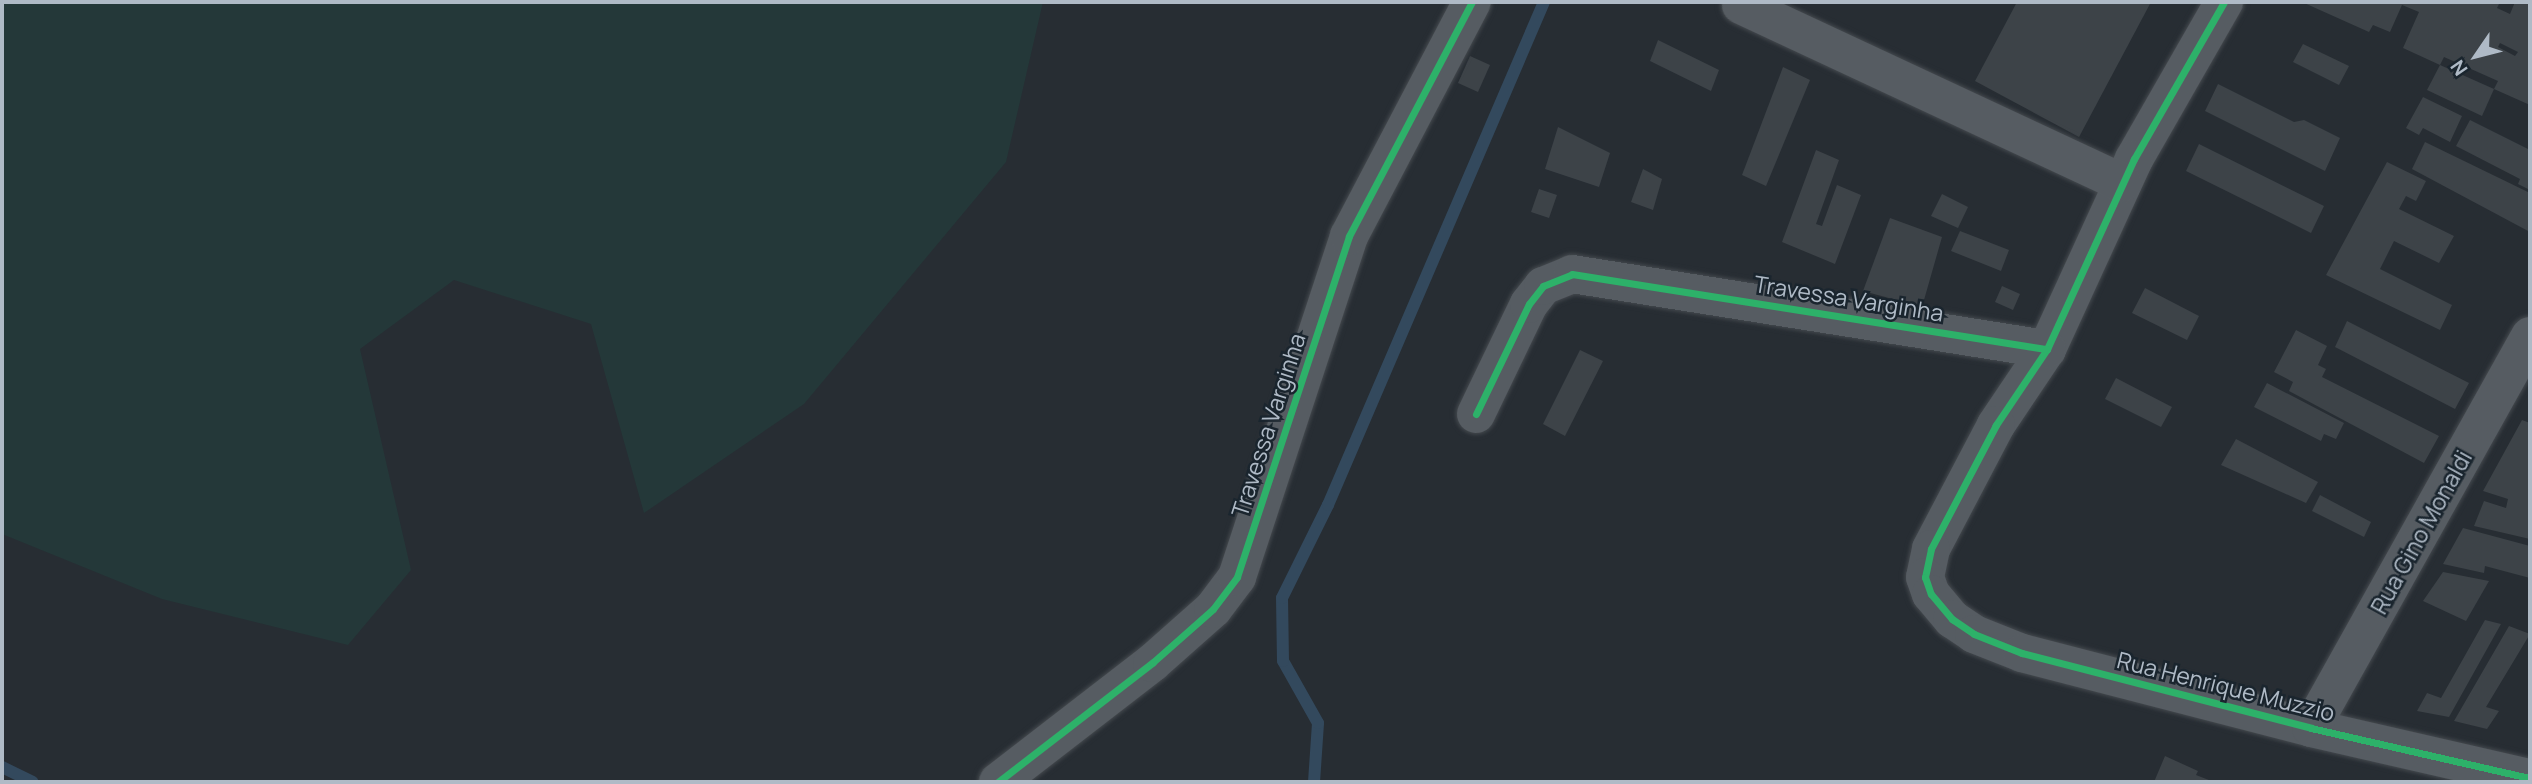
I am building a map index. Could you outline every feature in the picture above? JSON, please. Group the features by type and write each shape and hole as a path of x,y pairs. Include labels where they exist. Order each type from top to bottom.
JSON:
{"street":[{"name":"Travessa Varginha","path":"998,782 1152,663 1213,609 1237,577 1349,236 1472,2"},
{"path":"2047,349 2123,183 2224,2"},
{"path":"1741,5 2123,183"},
{"name":"Travessa Varginha","path":"1476,414 1529,304 1542,286 1572,274 2047,349"},
{"name":"Rua Gino Monaldi","path":"2311,728 2530,336"},
{"name":"Rua Henrique Muzzio","path":"2047,349 1996,425 1931,549 1925,578 1931,594 1952,619 2004,647 2311,728 2530,778"}],"green space":[{"path":"2,2 1043,2 1006,162 804,404 644,513 591,324 454,280 360,349 411,570 348,645 162,599 2,534"}],"building":[{"path":"2017,2 2151,2 2079,137 1975,81"},
{"path":"2302,2 2500,2 2497,8 2510,14 2515,2 2530,2 2530,105 2494,89 2498,81 2444,57 2440,65 2403,48 2419,12 2402,5 2390,32 2373,25 2369,32","holes":["2500,43 2518,52 2515,56 2498,47"]},
{"path":"1658,40 1719,70 1711,91 1650,61"},
{"path":"2303,44 2349,66 2339,85 2293,62"},
{"path":"1470,56 1490,65 1478,92 1458,83"},
{"path":"2440,65 2494,89 2482,116 2427,90"},
{"path":"1783,67 1810,80 1766,186 1742,175"},
{"path":"2218,84 2294,122 2304,120 2340,138 2325,171 2205,111"},
{"path":"2423,97 2462,116 2450,142 2423,128 2419,135 2406,128"},
{"path":"2470,120 2530,150 2530,190 2518,184 2520,179 2456,146"},
{"path":"1558,127 1610,153 1599,187 1545,169"},
{"path":"2425,142 2530,193 2530,232 2412,169"},
{"path":"2199,144 2324,206 2311,233 2186,171"},
{"path":"1816,150 1839,160 1816,224 1822,226 1837,185 1861,195 1835,264 1782,242"},
{"path":"2387,162 2426,181 2416,201 2406,196 2399,209 2454,236 2439,263 2394,241 2380,269 2452,305 2440,330 2326,275"},
{"path":"1643,169 1662,179 1653,210 1631,202"},
{"path":"1539,189 1557,195 1549,218 1531,212"},
{"path":"1942,194 1968,207 1958,228 1931,216"},
{"path":"1890,218 1942,237 1922,307 1863,291"},
{"path":"1960,231 2009,250 2001,271 1951,251"},
{"path":"2002,286 2020,294 2013,310 1995,302"},
{"path":"2145,288 2199,316 2187,340 2132,313"},
{"path":"2347,321 2469,383 2455,409 2335,347"},
{"path":"2296,330 2327,346 2318,365 2326,369 2322,377 2439,436 2424,463 2289,391 2293,382 2274,372"},
{"path":"1580,350 1603,361 1565,436 1543,424"},
{"path":"2116,378 2172,407 2161,427 2105,399"},
{"path":"2267,383 2344,423 2336,439 2324,434 2321,441 2254,407"},
{"path":"2522,420 2530,423 2530,539 2474,526 2484,501 2506,508 2508,499 2483,491"},
{"path":"2236,439 2318,482 2306,503 2221,465"},
{"path":"2320,495 2371,522 2364,537 2312,511"},
{"path":"2463,528 2530,546 2530,578 2485,566 2484,573 2443,564"},
{"path":"2443,572 2489,581 2466,621 2423,601"},
{"path":"2485,620 2501,624 2449,717 2417,711 2427,693 2441,698"},
{"path":"2509,626 2530,634 2486,707 2499,711 2487,729 2454,721"},
{"path":"2165,756 2198,771 2196,775 2214,782 2154,782"}],"waterway":[{"path":"1314,782 1318,723 1283,661 1282,598 1328,505 1544,2"},
{"path":"2,767 33,782"}],"cycle path":[{"path":"998,782 1152,663 1213,609 1237,577 1349,236 1472,2"},
{"path":"2224,2 2134,159 2047,349 1996,425 1931,549 1925,577 1931,594 1952,619 1974,634 2022,653 2311,728 2530,778"},
{"path":"1476,414 1529,304 1543,286 1572,274 2047,349"}]}
